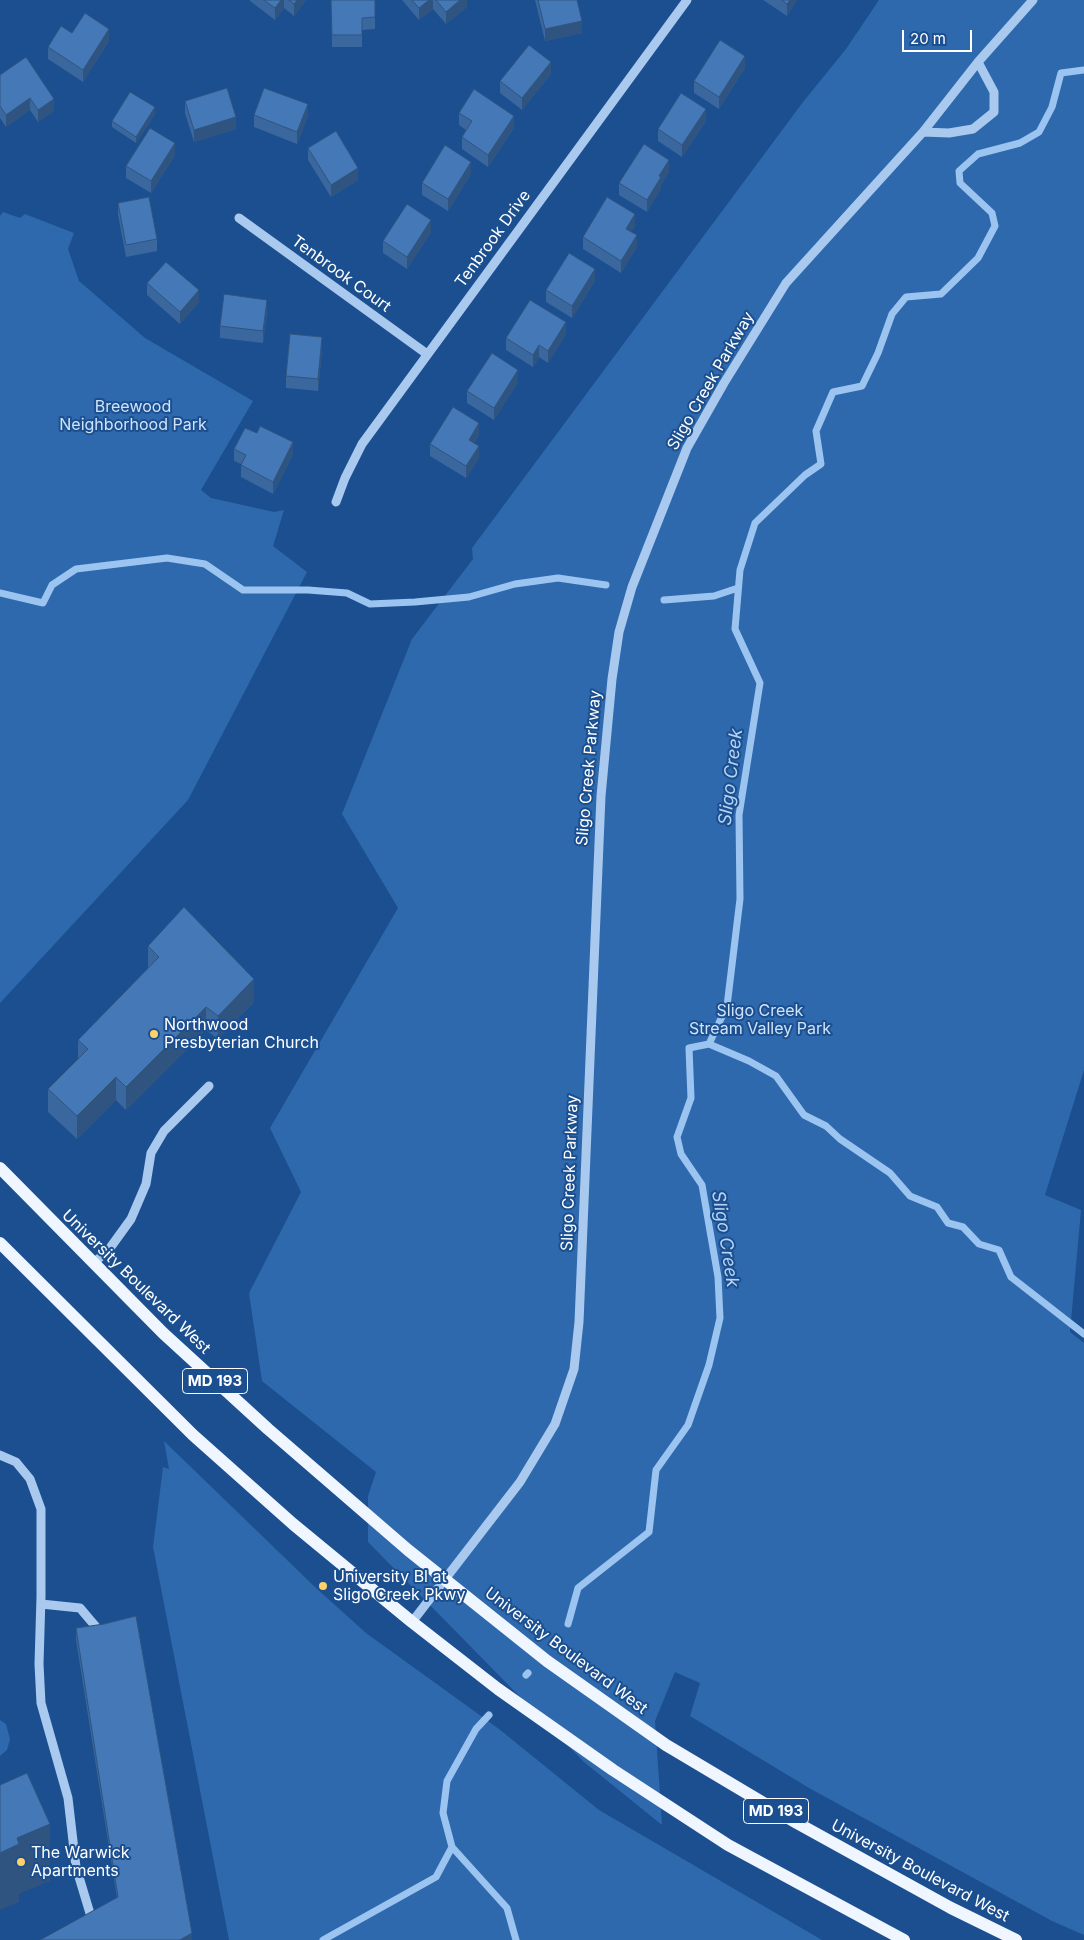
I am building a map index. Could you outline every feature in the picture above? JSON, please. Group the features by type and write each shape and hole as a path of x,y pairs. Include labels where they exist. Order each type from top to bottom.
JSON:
{"main road":[{"name":"University Boulevard West","path":"0,1168 163,1333 268,1429 362,1512 547,1661 666,1745 797,1823 951,1908 1016,1940"},
{"name":"MD 193","path":"0,1243 193,1434 293,1524 412,1622 498,1689 613,1770 728,1844 904,1940"}],"street":[{"name":"Sligo Creek Parkway","path":"412,1622 520,1482 555,1424 574,1369 579,1322 600,796 613,670 619,632 632,587 687,448 724,383 786,283 923,132 978,62 1033,0"},
{"name":"Tenbrook Drive","path":"336,502 344,478 362,444 683,1"},
{"path":"923,132 949,133 973,129 994,112 994,92 978,62"},
{"name":"Tenbrook Court","path":"238,218 427,354"},
{"path":"94,1263 110,1248 132,1219 146,1184 151,1153 164,1131 209,1086"},
{"path":"0,1455 16,1462 30,1478 41,1509 39,1664 41,1703 68,1798 76,1867 92,1920"},
{"path":"41,1604 80,1608 104,1636"}],"green space":[{"name":"Sligo Creek Stream Valley Park","path":"879,0 1084,0 1084,1070 1045,1195 1081,1210 1070,1332 1084,1343 1084,1935 1052,1921 809,1788 690,1716 700,1683 675,1672 655,1721 662,1825 584,1762 368,1542 368,1496 376,1472 262,1381 249,1293 301,1192 270,1128 398,908 342,814 412,639 473,559 472,548 803,102 846,49"},
{"name":"Breewood Neighborhood Park","path":"3,212 20,218 25,214 74,233 68,249 79,281 145,338 253,401 201,490 211,498 274,512 284,510 273,546 307,572 188,800 0,1003 0,216"},
{"path":"164,1441 316,1588 366,1633 499,1729 599,1810 822,1940 229,1940 153,1547 163,1467 169,1469"},
{"path":"0,1720 6,1724 10,1739 7,1750 0,1756"}],"building":[{"path":"264,0 281,0 275,8"},
{"path":"289,0 297,0 294,4"},
{"path":"331,0 375,0 375,17 362,18 362,35 332,35"},
{"path":"412,0 429,0 419,8"},
{"path":"436,0 460,0 446,12"},
{"path":"538,0 577,0 582,21 545,29"},
{"path":"782,0 790,0 787,4"},
{"path":"85,13 109,29 83,70 48,47 61,26 72,33"},
{"path":"720,40 745,56 719,97 694,81"},
{"path":"529,45 551,62 522,98 500,81"},
{"path":"26,57 54,99 38,110 30,98 6,115 0,106 0,75"},
{"path":"227,88 236,117 194,130 185,101"},
{"path":"264,88 308,104 297,132 254,115"},
{"path":"474,89 514,116 488,155 462,137 472,121 459,113"},
{"path":"130,92 155,107 136,137 112,121"},
{"path":"681,93 706,109 682,145 658,129"},
{"path":"150,128 175,143 151,181 126,166"},
{"path":"336,131 358,168 331,185 308,148"},
{"path":"644,144 669,160 647,200 619,183"},
{"path":"445,145 471,162 448,199 422,183"},
{"path":"149,197 157,239 126,245 118,203"},
{"path":"607,197 635,214 626,229 637,235 621,261 583,237"},
{"path":"407,204 431,220 407,257 383,241"},
{"path":"569,253 595,269 572,306 546,290"},
{"path":"166,262 199,290 180,312 147,283"},
{"path":"224,294 267,300 263,331 220,326"},
{"path":"530,300 566,322 548,351 539,345 533,355 506,338"},
{"path":"290,334 322,337 318,379 286,376"},
{"path":"492,353 518,370 494,408 467,391"},
{"path":"453,407 479,423 469,440 479,446 466,466 430,444"},
{"path":"260,426 293,442 273,482 241,465 246,455 234,449 245,428 257,433"},
{"name":"Northwood Presbyterian Church","path":"184,907 254,979 218,1016 206,1007 126,1087 116,1077 77,1116 48,1089 88,1049 78,1040 159,957 148,946"},
{"path":"136,1616 192,1933 180,1940 40,1940 118,1897 76,1628 104,1624"},
{"path":"27,1773 50,1824 17,1838 19,1844 0,1853 0,1785"}],"waterway":[{"name":"Sligo Creek","path":"568,1624 578,1588 649,1532 656,1470 688,1425 709,1365 720,1318 718,1277 702,1185 681,1154 677,1137 691,1098 689,1048 709,1044 727,1006 740,899 739,815 760,683 735,629 740,570 755,523 805,475 821,464 816,431 833,392 862,386 878,353 892,314 906,297 941,294 978,258 995,226 992,213 960,183 959,171 978,154 1020,143 1039,132 1052,107 1061,73 1084,70"},
{"path":"0,593 43,603 52,585 76,569 167,558 205,564 243,590 308,590 347,593 370,604 469,597 515,584 558,578 606,585"},
{"path":"664,600 714,596 738,588"},
{"path":"709,1044 749,1061 776,1076 804,1115 826,1126 840,1139 890,1173 910,1196 937,1207 948,1223 963,1227 979,1244 999,1250 1011,1277 1084,1334"},
{"name":"Sligo Creek","path":"489,1715 476,1729 447,1781 443,1813 452,1847 507,1908 516,1940"},
{"path":"323,1940 436,1877 452,1847"}],"place":[{"name":"Northwood Presbyterian Church","path":"154,1034"},
{"name":"University Bl at Sligo Creek Pkwy","path":"323,1586"},
{"name":"The Warwick Apartments","path":"21,1862"}]}
